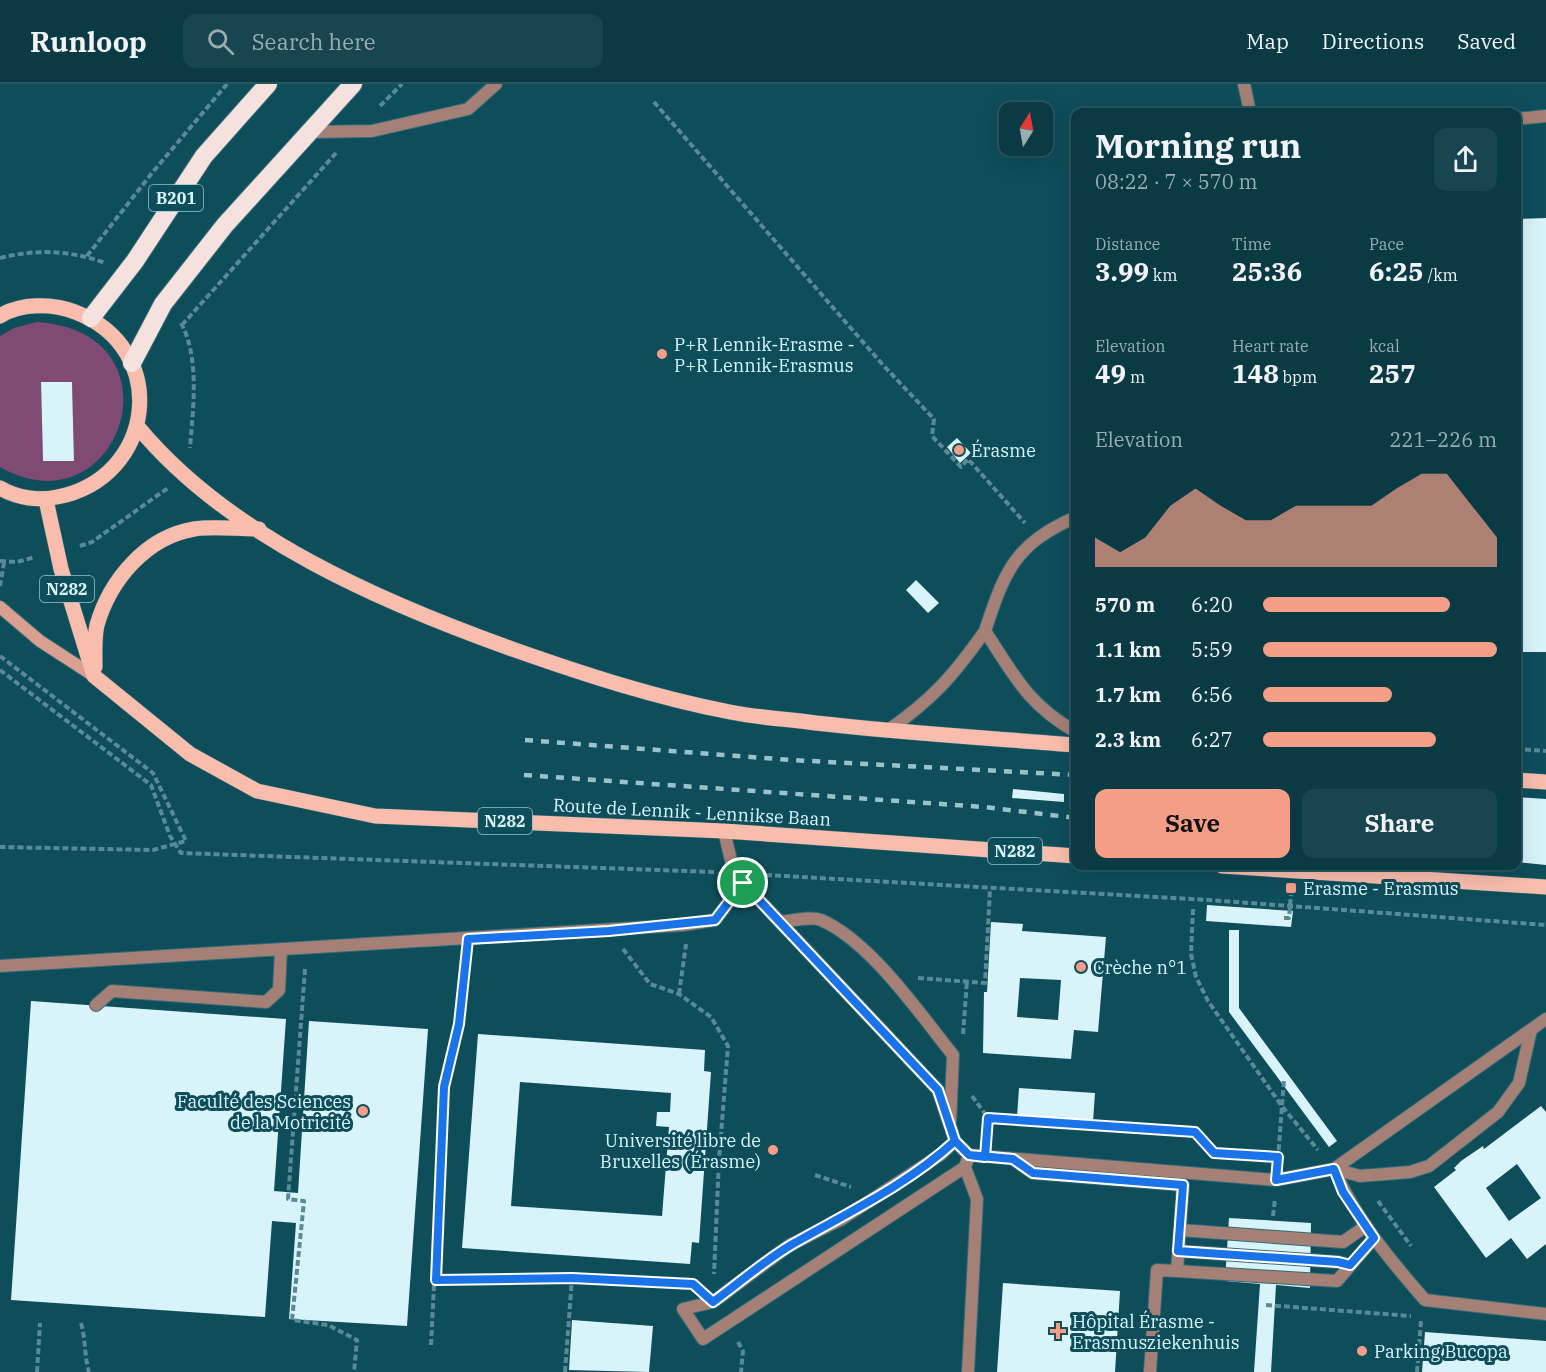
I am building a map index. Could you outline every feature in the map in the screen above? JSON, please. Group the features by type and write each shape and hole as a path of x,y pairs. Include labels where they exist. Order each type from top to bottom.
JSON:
{"highway":[{"name":"B201","path":"91,318 135,261 204,156 268,84"},
{"name":"B201","path":"132,363 163,304 225,225 353,84"}],"main road":[{"path":"2,313 34,306 63,307 91,318 115,337 132,363 141,395 138,428 125,456 104,478 77,494 46,500 3,494"},
{"path":"138,428 165,461 192,483 259,529 345,581 444,625 604,681 732,712 886,731 1071,745"},
{"name":"N282","path":"46,500 58,561 94,676"},
{"name":"N282","path":"94,676 97,626 118,579 150,546 194,529 259,529"},
{"name":"Route de Lennik - Lennikse Baan","path":"94,676 190,754 256,791 375,816 723,831 1071,856"},
{"path":"1521,780 1546,782"},
{"path":"1284,870 1546,887"}],"street":[{"path":"308,132 372,131 468,109 496,84"},
{"path":"1244,84 1249,108"},
{"path":"1521,118 1546,116"},
{"path":"886,731 920,707 954,675 985,631 999,588 1017,557 1046,530 1071,519"},
{"name":"Route de Lennik - Lennikse Baan","path":"0,607 40,641 94,676"},
{"path":"985,631 1031,700 1055,720 1071,729"},
{"path":"723,831 734,873 938,1090 955,1141 967,1161 977,1199 968,1372"},
{"path":"0,966 609,931 715,920 743,883"},
{"path":"780,922 819,919 844,933 889,976 953,1055 950,1128"},
{"path":"96,1005 112,992 266,1002 279,990 281,950"},
{"path":"955,1141 940,1155 842,1219 790,1245 713,1302 683,1310 703,1339 967,1161 985,1157 1276,1180 1334,1169 1546,1019"},
{"path":"1334,1169 1360,1176 1410,1172 1429,1166 1498,1112 1519,1083 1531,1030"},
{"path":"1013,1159 1033,1173 1183,1185 1177,1271"},
{"path":"1334,1169 1343,1192 1374,1238 1425,1300 1546,1314"},
{"path":"1180,1230 1343,1242 1366,1226"},
{"path":"1150,1372 1157,1270 1337,1281 1374,1238"},
{"path":"1178,1251 1338,1262 1350,1265"}],"path":[{"path":"87,256 152,173 227,84"},
{"path":"182,325 355,132 402,84"},
{"path":"654,102 861,341 934,419 932,436 961,467 968,459 1028,525"},
{"path":"0,561 4,563 0,589"},
{"path":"0,656 153,773 186,841 153,850 0,847"},
{"path":"0,670 151,785 174,844 181,853 734,873 1546,925"},
{"path":"1521,749 1546,751"},
{"path":"889,976 985,983 990,889"},
{"path":"1284,918 1289,918 1291,894"},
{"path":"1193,909 1191,954 1196,977 1208,1001 1281,1104 1334,1169"},
{"path":"609,931 650,984 680,994 711,1017 728,1046 714,1224 713,1302"},
{"path":"431,1345 444,1087 459,1024 468,939"},
{"path":"680,994 687,939"},
{"path":"307,948 288,1199 304,1201 292,1320 328,1325 357,1340 354,1372"},
{"path":"1273,1221 1284,1079"},
{"path":"985,1157 988,1118 1195,1132 1214,1153 1224,1153"},
{"path":"1267,1156 1278,1157"},
{"path":"705,1159 741,1161"},
{"path":"1373,1194 1412,1248"},
{"path":"436,1280 572,1278 693,1284 713,1302"},
{"path":"565,1372 572,1278"},
{"path":"1266,1305 1431,1318"},
{"path":"1417,1372 1421,1317"},
{"path":"37,1372 40,1323"},
{"path":"81,1323 85,1338 84,1355 89,1372"},
{"path":"741,1372 742,1351"}],"shaded area":[{"path":"37,322 83,334 111,358 123,390 120,424 104,454 78,474 42,481 0,467 0,336 14,328","holes":["41,382 72,382 74,460 43,461"]}],"building":[{"path":"1546,218 1546,652 1521,652 1521,219"},
{"path":"41,382 72,382 74,461 43,461"},
{"name":"Érasme","path":"957,438 971,453 960,463 947,447"},
{"path":"916,580 939,603 928,613 906,590"},
{"path":"1013,789 1064,794 1064,802 1012,798"},
{"path":"1521,797 1546,799 1546,865 1521,862"},
{"path":"1207,905 1293,911 1291,927 1206,921"},
{"path":"991,922 1023,924 1022,931 1106,937 1098,1032 1074,1030 1071,1059 983,1053 984,992 987,992","holes":["1020,978 1061,980 1058,1020 1017,1017"]},
{"path":"1229,930 1239,930 1239,1008 1337,1141 1329,1147 1229,1012"},
{"path":"31,1001 286,1019 274,1191 298,1193 309,1021 428,1029 407,1326 289,1319 296,1223 272,1221 265,1317 11,1300"},
{"path":"478,1034 705,1050 704,1071 711,1072 699,1243 692,1242 690,1264 462,1248","holes":["520,1082 671,1093 670,1112 657,1112 656,1126 669,1127 662,1216 511,1206"]},
{"path":"1019,1088 1095,1093 1093,1122 1017,1117"},
{"path":"1541,1106 1546,1112 1546,1244 1527,1259 1511,1238 1486,1258 1434,1187 1456,1170 1454,1168 1461,1161 1483,1146 1484,1149","holes":["1517,1164 1541,1198 1509,1221 1486,1188"]},
{"path":"1229,1218 1311,1223 1310,1288 1276,1285 1271,1372 1254,1372 1260,1284 1225,1281"},
{"name":"Hôpital Érasme - Erasmusziekenhuis","path":"1003,1283 1120,1291 1115,1372 997,1372"},
{"path":"572,1320 653,1326 649,1372 569,1370"},
{"path":"1425,1332 1546,1341 1546,1372 1422,1372"}],"railway":[{"path":"525,740 791,760 1071,775"},
{"path":"524,775 984,807 1071,817"}],"place":[{"name":"P+R Lennik-Erasme - P+R Lennik-Erasmus","path":"662,354"},
{"name":"Érasme","path":"959,450"},
{"name":"Erasme - Erasmus","path":"1291,888"},
{"name":"Crèche n°1","path":"1081,967"},
{"name":"Faculté des Sciences de la Motricité","path":"363,1111"},
{"name":"Université libre de Bruxelles (Érasme)","path":"773,1150"},
{"name":"Hôpital Érasme - Erasmusziekenhuis","path":"1058,1331"},
{"name":"Parking Bucopa","path":"1362,1351"}],"route":[{"path":"743,883 715,920 609,931 468,939 459,1024 444,1087 436,1280 572,1278 693,1284 713,1302 790,1245 842,1219 940,1155 955,1141 969,1155 985,1157 1013,1159 1033,1173 1183,1185 1178,1251 1338,1262 1350,1265 1374,1238 1343,1192 1334,1169 1276,1180 1278,1157 1214,1153 1195,1132 988,1118 985,1157 969,1155 955,1141 938,1090 743,883"}]}
